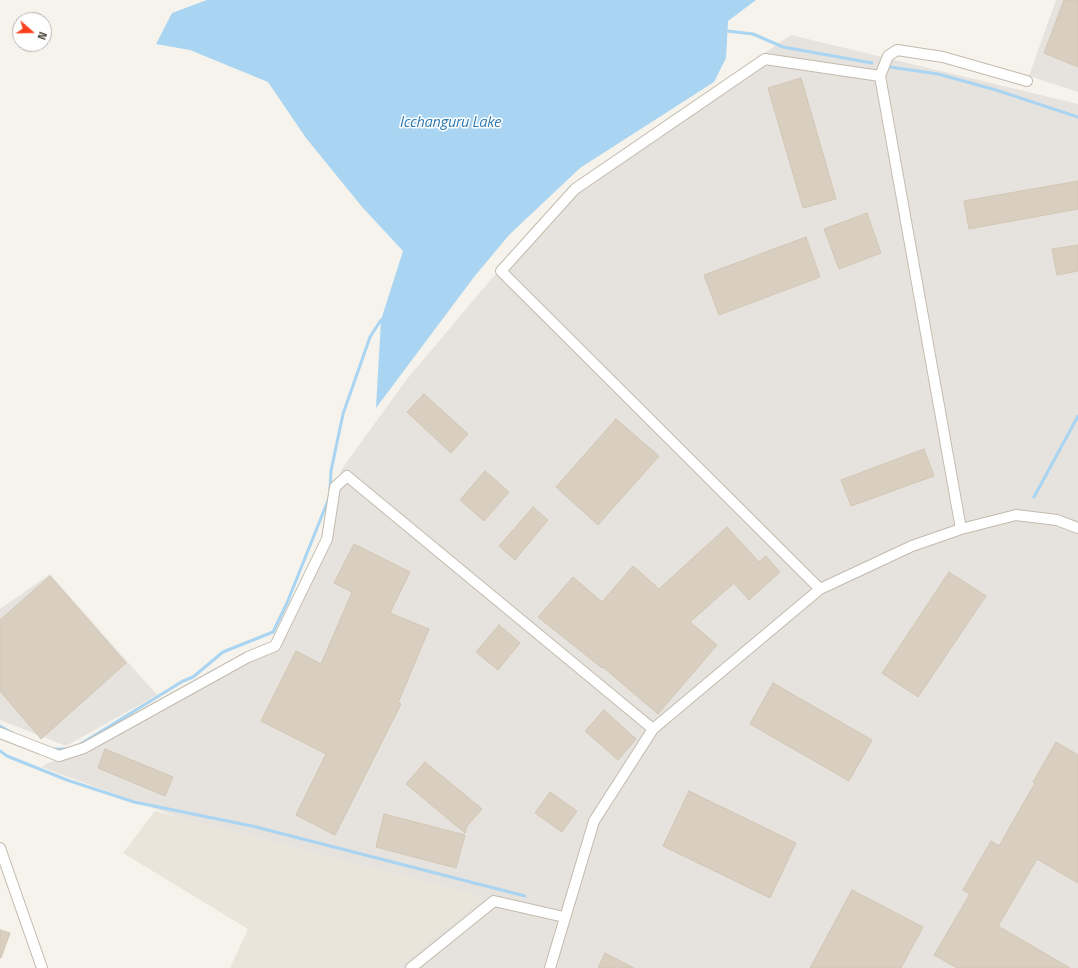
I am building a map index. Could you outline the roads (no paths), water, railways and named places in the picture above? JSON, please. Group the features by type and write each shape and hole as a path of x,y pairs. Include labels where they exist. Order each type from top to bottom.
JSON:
{"street":[{"path":"961,530 880,76 888,56 897,50 943,57 1027,81"},
{"path":"820,589 500,270 575,189 765,59 880,76"},
{"path":"0,733 59,756 84,748 248,657 275,646 327,539 335,487 347,476 653,729"},
{"path":"550,968 564,917 594,821 653,729 820,589 912,546 961,530 1016,515 1057,520 1078,528"},
{"path":"1,851 42,968"},
{"path":"411,968 494,901 564,917"}],"water":[{"name":"Icchanguru Lake","path":"207,0 756,0 728,21 726,58 714,82 580,168 509,235 474,277 376,408 381,320 403,251 363,208 306,138 268,82 190,50 156,44 172,13"}],"waterway":[{"path":"727,31 753,34 783,47 872,63"},
{"path":"890,67 938,74 996,90 1078,117"},
{"path":"330,489 331,471 343,414 370,337 381,320"},
{"path":"1034,497 1078,416"},
{"path":"79,745 183,681 193,677 223,652 273,632 287,603 329,498"},
{"path":"0,726 14,734"},
{"path":"52,749 67,749"},
{"path":"0,751 7,756 67,780 134,802 252,826 525,896"}]}
